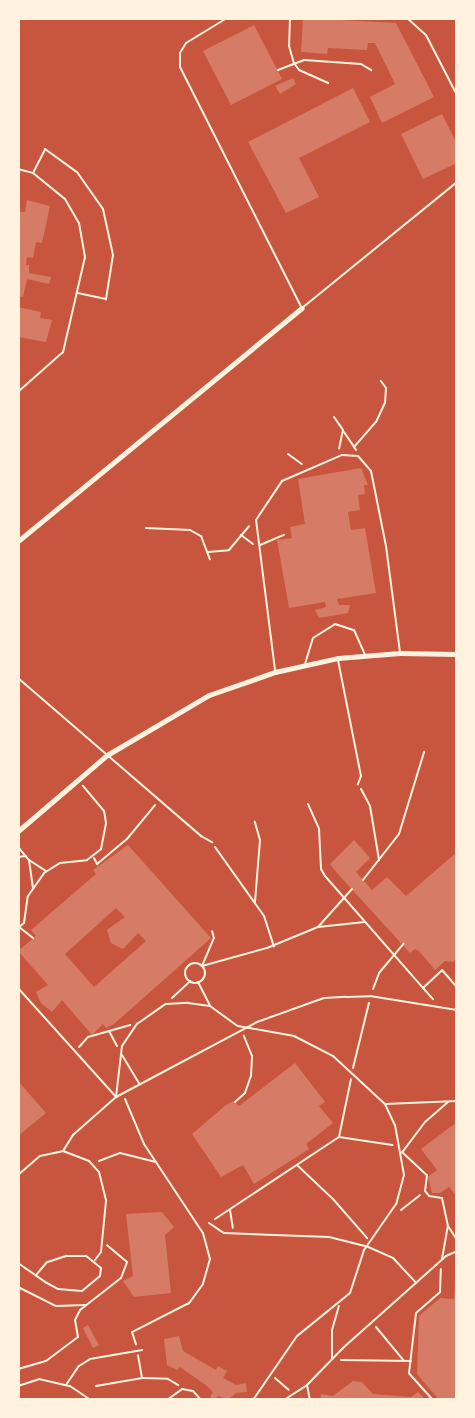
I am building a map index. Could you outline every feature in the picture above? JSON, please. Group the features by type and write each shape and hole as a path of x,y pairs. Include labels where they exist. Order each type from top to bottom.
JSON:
{"street":[{"path":"18,542 302,308"},
{"path":"18,831 107,755 209,695 275,672 338,658 400,653 457,654"}],"lane":[{"path":"227,18 186,43 180,53 180,67 302,308 457,182"},
{"path":"290,18 289,46 294,63 299,70 328,82"},
{"path":"407,18 426,35 457,95"},
{"path":"278,70 304,60 361,64 371,70"},
{"path":"33,173 45,149 77,172 103,209 113,255 106,299 78,293"},
{"path":"18,170 33,173 65,199 79,223 85,257 63,352 18,392"},
{"path":"275,672 256,520 282,481 337,457 358,456 370,471 384,535 400,653"},
{"path":"260,545 270,538 284,535"},
{"path":"305,664 313,638 335,624 354,630 365,655"},
{"path":"338,658 361,776 358,784"},
{"path":"18,678 159,801 212,842"},
{"path":"194,963 202,966 204,975 198,982 190,981 186,968 194,963"},
{"path":"198,982 210,1006"},
{"path":"18,988 116,1097"},
{"path":"63,1151 73,1135 116,1097 139,1083 245,1028 324,998 370,996 457,1010"},
{"path":"116,1097 121,1054 137,1024 166,1004 210,1006 245,1028 294,1036 352,1071 385,1104 402,1147 404,1175 396,1204 366,1246 350,1293 339,1305 297,1336 284,1351 272,1377 253,1400"},
{"path":"121,1054 139,1083"},
{"path":"385,1104 457,1101"},
{"path":"402,1152 425,1122 448,1102"},
{"path":"18,1175 40,1156 63,1151 89,1161 99,1172 105,1188 103,1240 95,1260"},
{"path":"402,1152 427,1175 425,1191 429,1196 442,1198 448,1226 457,1240"},
{"path":"209,1223 234,1234 329,1237 366,1246 393,1258 416,1283"},
{"path":"442,1260 448,1226"},
{"path":"284,1400 307,1386 372,1322 442,1260 457,1251"},
{"path":"18,1263 36,1275 58,1289 82,1291 100,1276 101,1268 95,1260 66,1256 47,1262 36,1275"},
{"path":"332,1359 332,1330 339,1305"},
{"path":"66,1385 79,1366 90,1359 142,1350"},
{"path":"18,1386 39,1379 66,1385 91,1400"},
{"path":"307,1386 310,1400"},
{"path":"167,1400 182,1389 193,1391 201,1400"}],"path":[{"path":"354,447 376,422 385,403 386,388 381,381"},
{"path":"334,417 358,456"},
{"path":"337,457 343,430"},
{"path":"288,454 294,461 311,467"},
{"path":"208,552 229,550 256,520"},
{"path":"146,528 171,529 201,536 210,559"},
{"path":"241,535 260,545"},
{"path":"363,880 399,834 424,752"},
{"path":"33,887 46,871 60,863 93,857 101,849 106,823 98,802 80,784"},
{"path":"358,784 370,807 379,860"},
{"path":"93,857 97,864 127,839 159,801"},
{"path":"308,804 321,841 321,868 393,955 441,1007"},
{"path":"255,822 260,840 255,903"},
{"path":"212,842 222,862 255,903 274,936 274,945"},
{"path":"18,847 29,860 46,871"},
{"path":"18,857 26,856"},
{"path":"29,860 33,887 24,923 18,927 33,938"},
{"path":"318,927 352,889"},
{"path":"202,966 274,945 318,927 365,922"},
{"path":"202,966 214,938 212,931"},
{"path":"339,1137 370,996 379,973 403,944"},
{"path":"423,988 442,970 457,987"},
{"path":"166,1004 190,981"},
{"path":"75,1052 88,1037 137,1024"},
{"path":"109,1030 121,1054"},
{"path":"235,1102 245,1093 251,1076 252,1056 240,1031"},
{"path":"123,1093 140,1137 208,1241 210,1259 203,1284 184,1307 132,1332 142,1378"},
{"path":"201,1229 339,1137 402,1147"},
{"path":"98,1162 120,1153 156,1162"},
{"path":"297,1165 333,1199 369,1241"},
{"path":"397,1213 425,1191"},
{"path":"230,1209 234,1234"},
{"path":"18,1369 46,1360 78,1337 75,1320 86,1305 121,1278 126,1269 124,1258 107,1245"},
{"path":"433,1400 409,1373 417,1313 440,1292 442,1260"},
{"path":"18,1287 56,1306 86,1305"},
{"path":"372,1322 404,1361"},
{"path":"332,1359 411,1361"},
{"path":"272,1377 294,1394"},
{"path":"96,1386 142,1378 168,1379 182,1389"}],"building":[{"path":"303,18 396,23 434,97 382,123 370,97 395,84 375,43 368,43 367,50 328,48 327,54 301,52"},
{"path":"254,25 282,79 231,105 203,51"},
{"path":"293,78 296,84 280,94 275,86"},
{"path":"353,88 370,122 299,158 319,197 286,213 248,142"},
{"path":"442,114 457,144 457,163 423,179 401,134"},
{"path":"27,200 50,206 42,243 36,242 33,258 27,257 26,265 29,265 29,273 51,277 49,284 27,279 23,297 18,296 18,212 25,212"},
{"path":"18,307 41,312 40,318 52,320 46,342 18,337"},
{"path":"361,468 368,485 364,485 365,494 358,495 360,510 348,512 351,530 365,528 376,593 337,599 339,605 350,605 348,613 319,618 315,610 326,607 325,602 289,608 277,540 292,538 290,527 305,524 298,479"},
{"path":"354,840 370,858 356,872 372,890 387,877 406,896 457,852 457,958 453,962 445,961 435,970 419,951 415,949 410,953 337,873 330,864"},
{"path":"128,845 211,938 114,1024 106,1028 103,1024 92,1035 62,1000 52,1012 41,1003 36,992 48,985 18,951 36,936 31,930 96,874 93,870","holes":["116,908 125,917 107,930 111,943 123,949 138,933 146,941 94,987 65,954"]},
{"path":"295,1063 325,1102 319,1106 333,1123 306,1144 309,1149 254,1184 243,1165 221,1177 192,1134 226,1105 234,1101 239,1106"},
{"path":"18,1081 46,1113 18,1136"},
{"path":"457,1122 457,1197 449,1187 440,1193 432,1193 428,1177 437,1170 421,1149"},
{"path":"162,1212 174,1227 165,1235 171,1293 134,1297 123,1281 133,1276 126,1214"},
{"path":"455,1284 457,1400 439,1400 417,1374 419,1316 440,1298 454,1299"},
{"path":"88,1325 99,1345 93,1348 83,1328"},
{"path":"179,1336 183,1351 216,1370 218,1366 227,1371 223,1378 236,1385 246,1383 247,1392 236,1393 228,1400 219,1396 214,1400 210,1397 213,1392 207,1386 180,1367 177,1370 167,1365 164,1339"},
{"path":"353,1381 362,1382 373,1394 411,1397 418,1392 426,1400 320,1400 321,1394 333,1396"}]}
